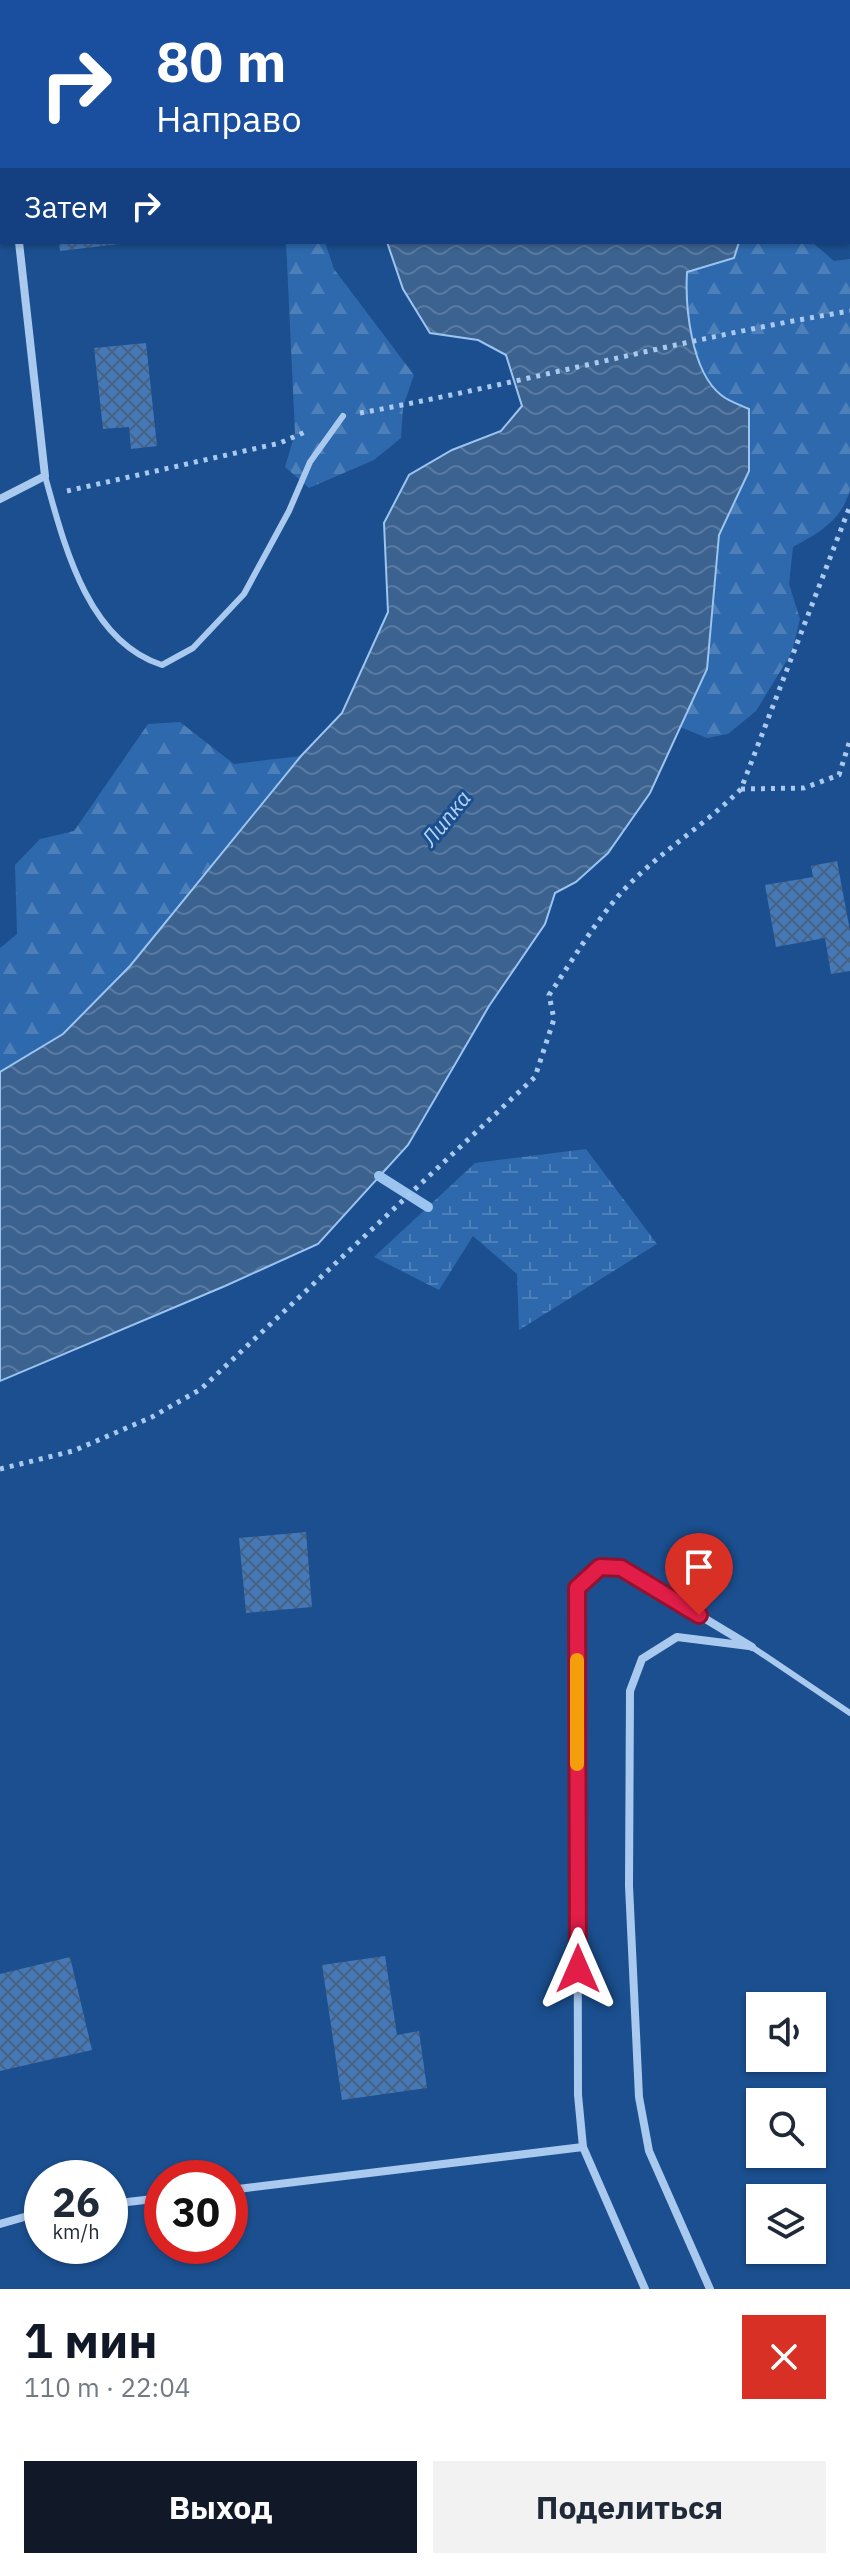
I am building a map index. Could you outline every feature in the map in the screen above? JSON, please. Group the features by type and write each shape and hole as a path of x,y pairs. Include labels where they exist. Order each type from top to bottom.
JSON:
{"street":[{"path":"0,499 45,476 19,244"},
{"path":"645,2289 583,2147 578,2095 577,1588 600,1567 621,1568 752,1647"},
{"path":"710,2289 649,2151 639,2097 629,1886 630,1691 642,1659 677,1637 752,1647"},
{"path":"248,2188 583,2147"},
{"path":"0,2224 24,2217"}],"lane":[{"path":"45,476 70,562 111,633 142,658 162,665 193,648 244,594 289,511 310,462 343,416"},
{"path":"752,1647 850,1713"}],"path":[{"path":"50,494 280,443 343,416 453,396 762,326 850,311"},
{"path":"0,1469 73,1451 152,1417 201,1389 535,1077 554,1019 549,995 587,937 621,893 672,846 724,807 741,789 850,506"},
{"path":"741,789 804,788 839,775 850,740"}],"green space":[{"path":"286,244 326,244 334,269 414,375 403,407 401,438 374,460 309,488 285,467 295,433"},
{"path":"738,244 814,244 834,261 850,259 850,490 835,518 793,547 789,584 800,619 792,652 756,711 728,734 707,738 680,727 707,669 719,535 749,471 749,409 721,395 703,370 689,319 687,271 734,258"},
{"path":"180,722 234,764 301,756 130,966 63,1034 0,1072 0,948 17,934 15,865 40,839 74,831 148,724"},
{"path":"586,1149 657,1244 519,1330 517,1274 473,1236 439,1290 374,1257 475,1163"}],"water":[{"name":"Липка","path":"388,244 738,244 734,258 687,272 689,320 703,371 721,395 749,409 749,471 719,535 707,669 650,793 608,853 576,882 555,893 545,924 489,1006 408,1145 318,1244 0,1381 0,1072 63,1034 130,966 301,756 342,713 388,612 384,523 409,475 452,450 501,431 522,406 506,355 478,340 430,333 403,289"}],"building":[{"path":"59,244 120,244 60,251"},
{"path":"146,343 157,446 131,449 129,427 103,429 94,348"},
{"path":"837,861 850,931 850,971 831,974 825,938 776,947 765,885 813,877 811,866"},
{"path":"306,1532 312,1607 246,1613 239,1538"},
{"path":"385,1956 397,2035 419,2031 427,2088 342,2100 322,1965"},
{"path":"70,1957 92,2050 0,2071 0,1974"}],"waterway":[{"path":"379,1176 428,1207"}],"slow traffic":[{"path":"577,1660 577,1764"}],"route":[{"path":"578,1969 577,1588 600,1567 621,1568 699,1615"}]}
